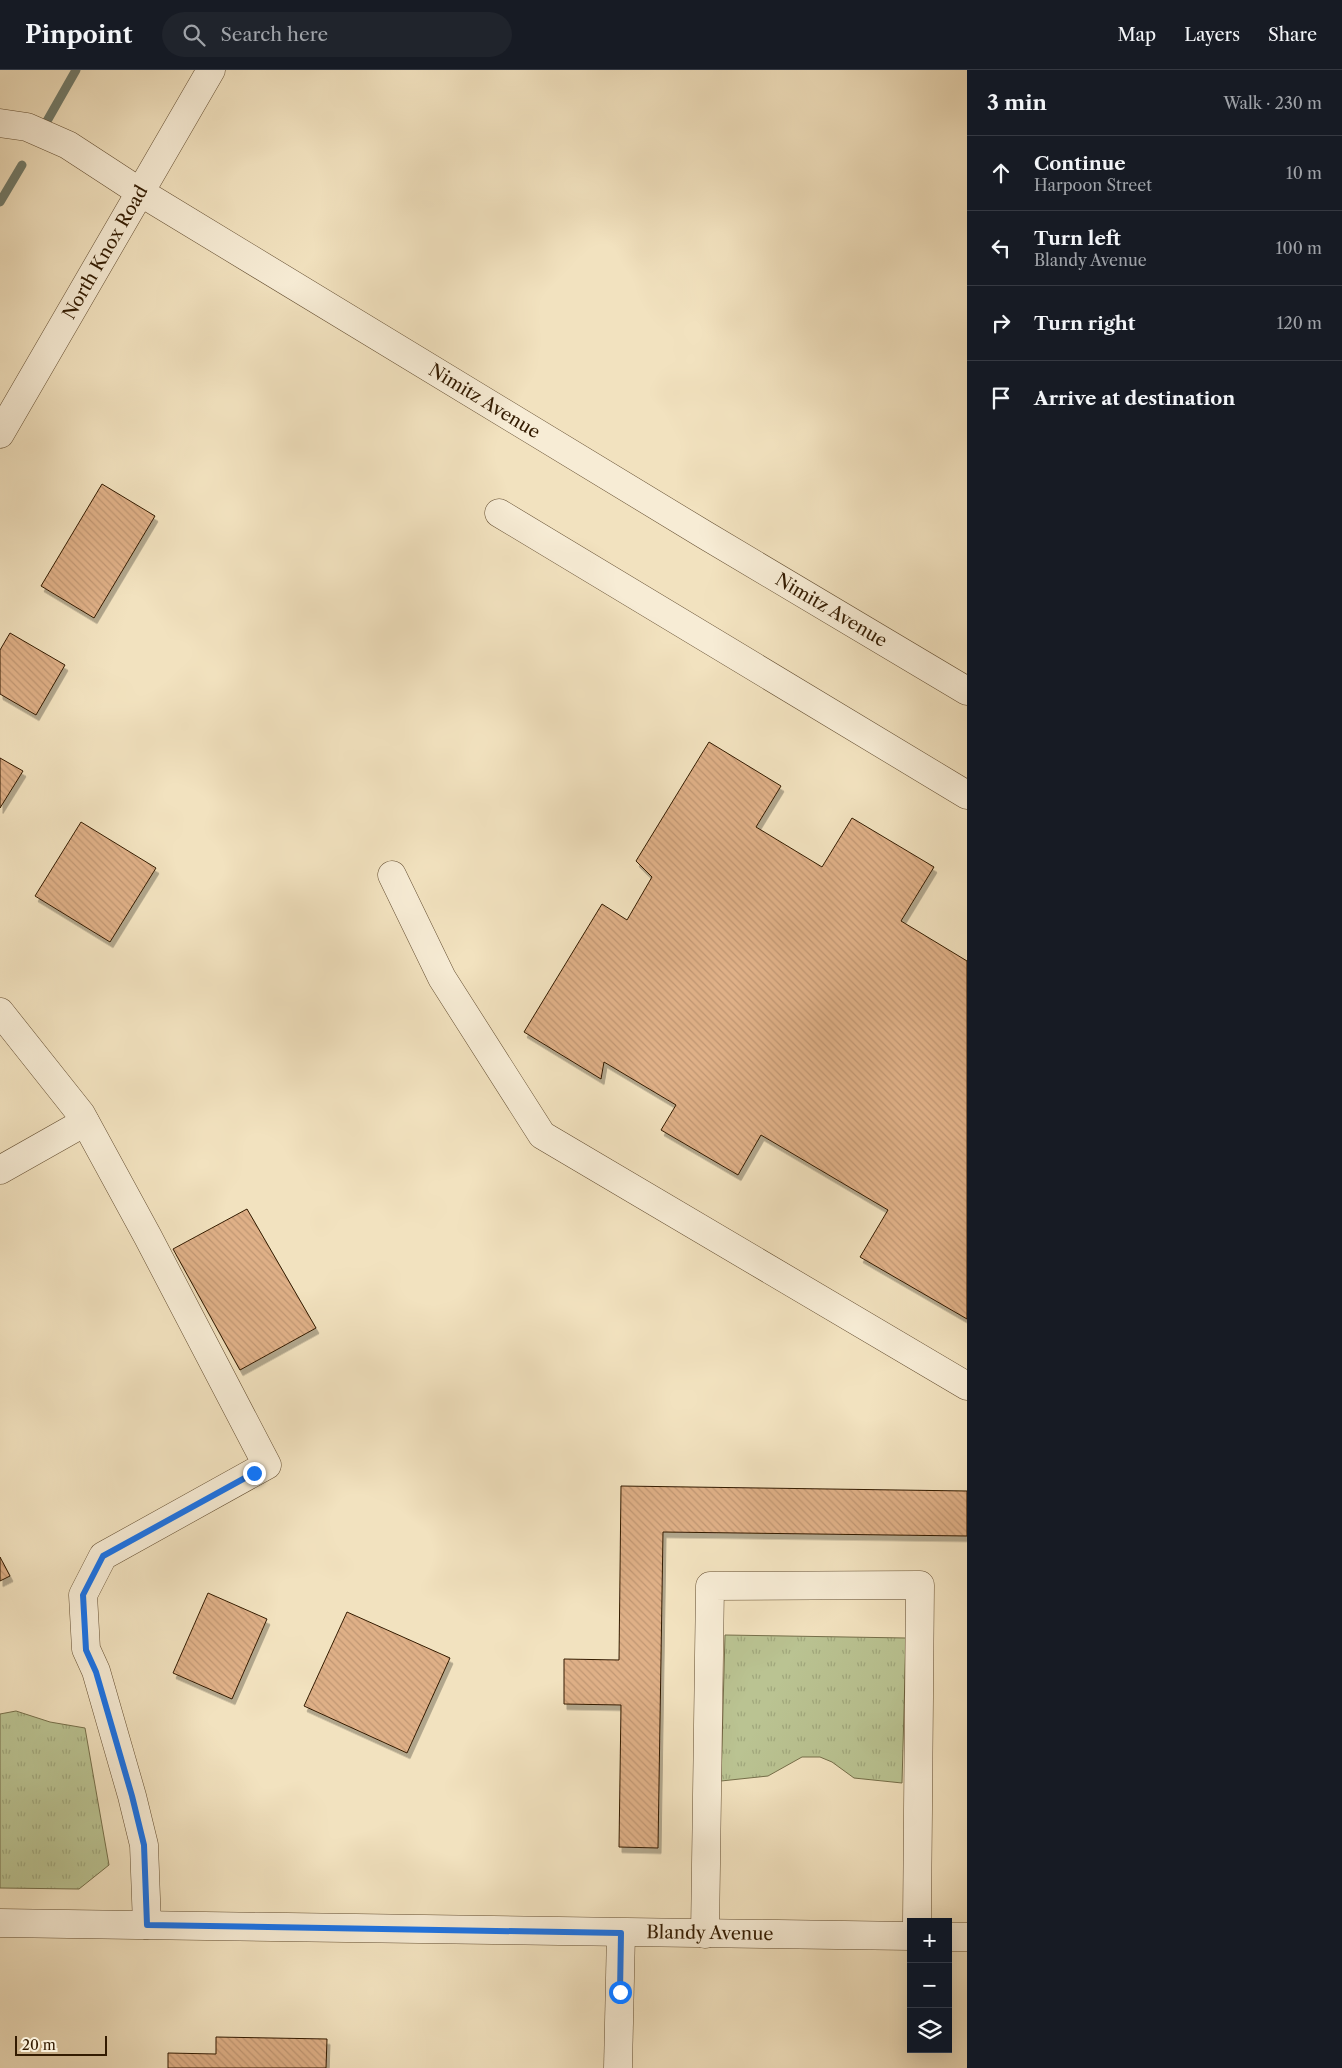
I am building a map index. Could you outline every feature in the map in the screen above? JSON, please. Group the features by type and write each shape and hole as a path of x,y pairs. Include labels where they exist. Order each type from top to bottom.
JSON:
{"street":[{"name":"North Knox Road","path":"0,434 211,70"},
{"name":"Nimitz Avenue","path":"0,123 27,127 68,145 140,192 967,691"},
{"path":"499,513 967,795"},
{"path":"392,875 442,978 542,1135 967,1386"},
{"path":"0,1012 85,1122 148,1237 267,1465 103,1556 83,1595 86,1650 96,1672 132,1796 144,1845 147,1925"},
{"path":"0,1170 85,1122"},
{"path":"706,1934 710,1586 920,1584 917,1918"},
{"name":"Blandy Avenue","path":"0,1923 907,1936"},
{"path":"618,2068 621,1933"},
{"path":"952,1937 967,1937"}],"green space":[{"path":"725,1635 906,1638 902,1783 854,1778 832,1762 820,1757 802,1757 768,1776 721,1781"},
{"path":"16,1711 50,1722 85,1728 109,1865 79,1889 0,1888 0,1714"}],"building":[{"path":"102,484 155,516 94,618 41,586"},
{"path":"10,633 65,665 36,715 0,694 0,650"},
{"path":"709,742 781,786 756,827 822,867 852,818 934,867 901,921 967,961 967,1319 860,1257 888,1210 761,1135 738,1175 661,1130 676,1105 604,1062 601,1079 524,1032 602,904 627,920 652,877 636,861"},
{"path":"0,758 23,771 0,808"},
{"path":"81,822 156,868 110,942 35,896"},
{"path":"247,1209 316,1328 240,1370 173,1249"},
{"path":"621,1486 967,1491 967,1536 663,1532 658,1848 619,1847 621,1705 564,1704 564,1659 619,1660"},
{"path":"0,1557 10,1576 0,1581"},
{"path":"208,1593 267,1619 232,1699 173,1673"},
{"path":"347,1612 450,1658 407,1753 304,1706"},
{"path":"216,2037 327,2039 326,2068 168,2068 168,2053 216,2054"}],"waterway":[{"path":"47,121 76,70"},
{"path":"0,202 22,165"}],"route":[{"path":"254,1473 103,1556 83,1595 86,1650 96,1672 132,1796 144,1845 147,1925 621,1933 620,1992"}]}
